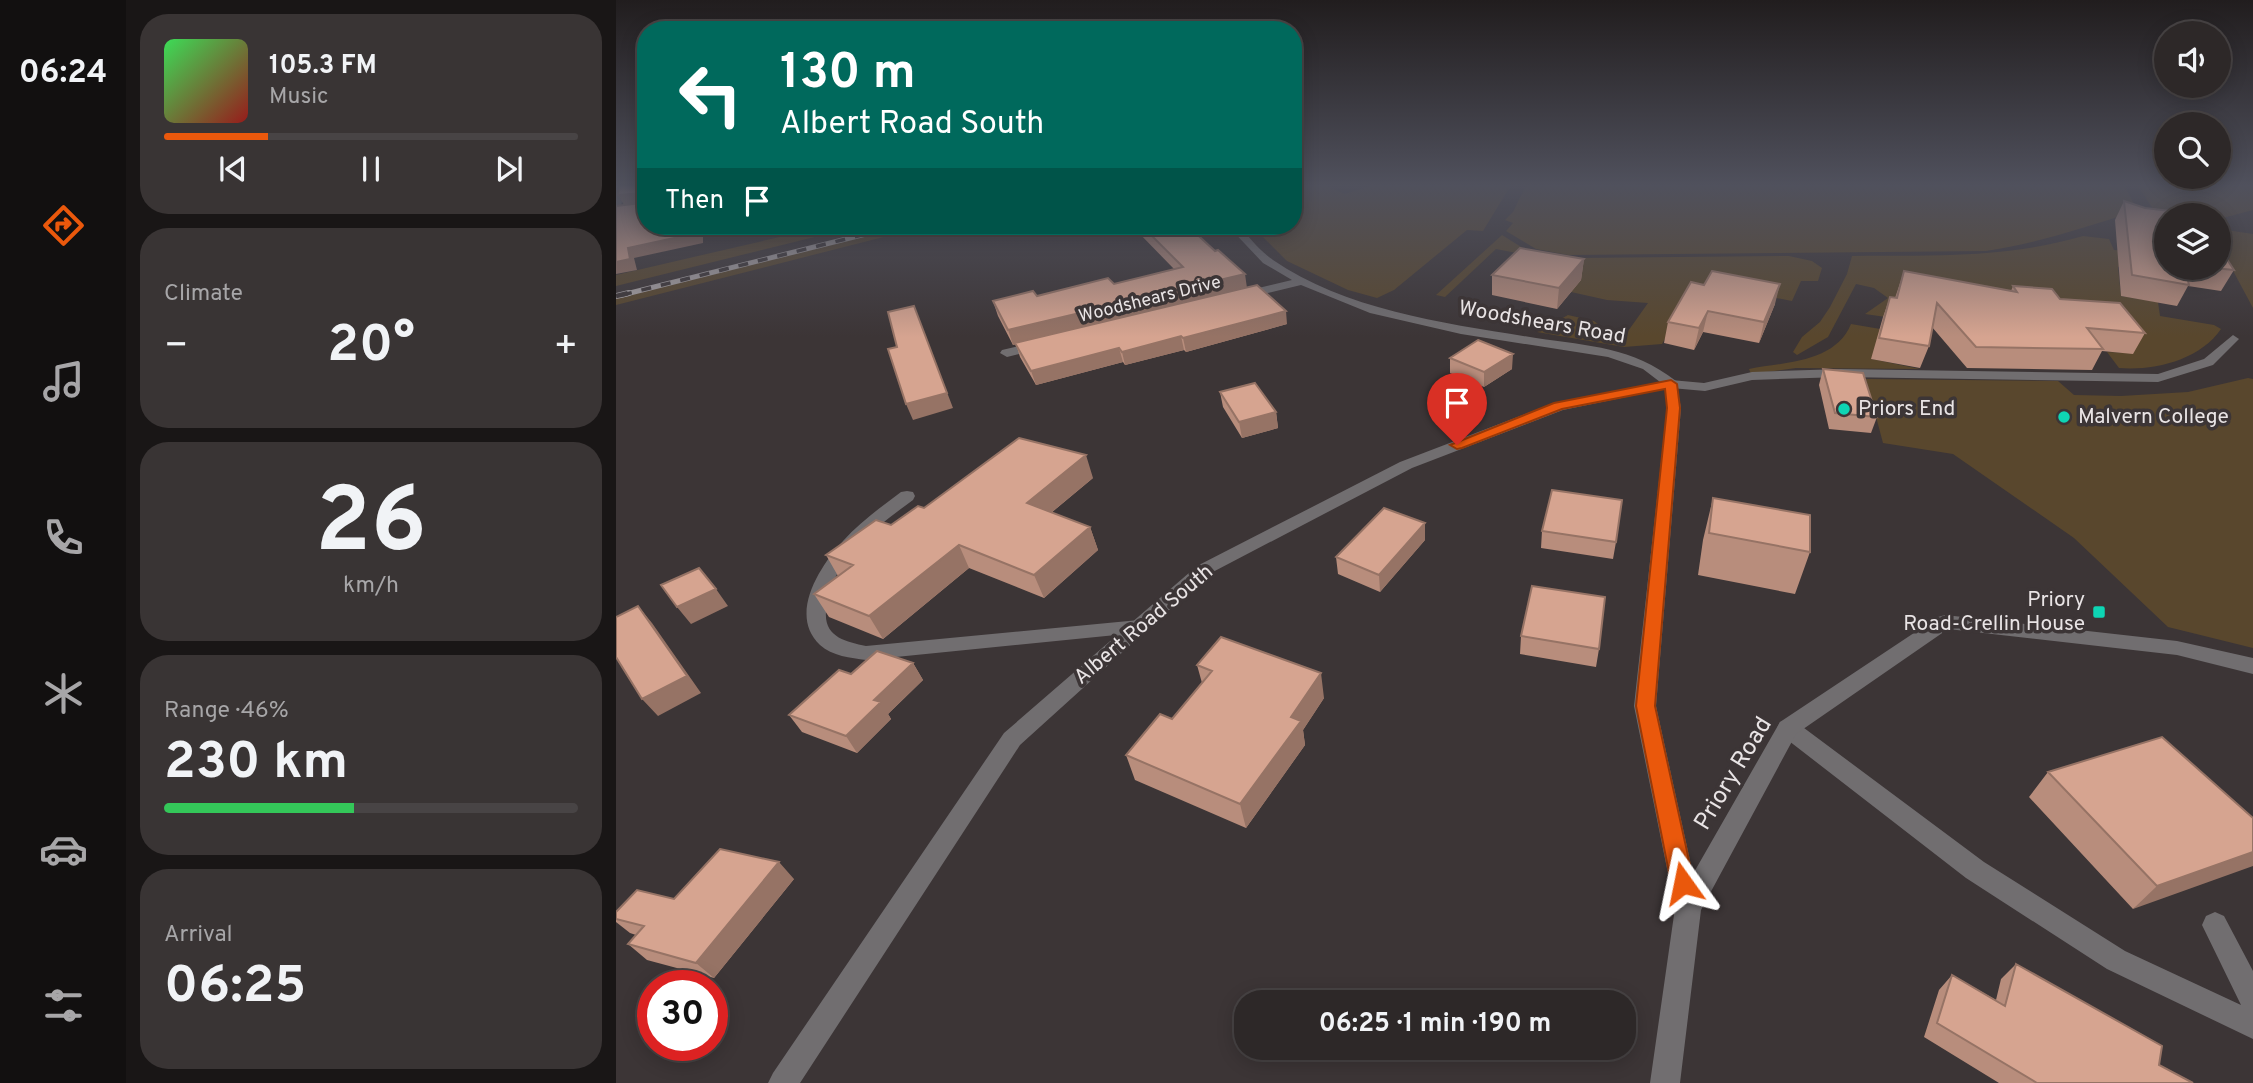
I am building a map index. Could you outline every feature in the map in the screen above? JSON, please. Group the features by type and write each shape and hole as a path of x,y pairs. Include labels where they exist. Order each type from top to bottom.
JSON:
{"street":[{"name":"Woodshears Road","path":"1242,236 1267,261 1302,281 1370,309 1461,330 1610,353 1648,366 1671,384"},
{"name":"Woodshears Drive","path":"1007,354 1302,281"},
{"path":"1688,908 1645,706 1674,408 1671,384 1705,387 1725,380 1752,376 1841,373 2158,378 2199,367 2220,357 2233,339"},
{"name":"Albert Road South","path":"783,1083 1012,739 1203,570 1406,465 1559,406 1671,384"},
{"path":"907,496 863,530 829,572 815,609 816,624 822,637 832,646 847,652 866,653 1139,627"},
{"name":"Priory Road","path":"1665,1083 1688,908 1788,728 1945,622 2177,648 2253,666"},
{"path":"1788,728 1975,870 2116,960 2253,1025"},
{"path":"2215,925 2253,999"}],"shaded area":[{"path":"786,236 820,236 616,286 616,275"},
{"path":"868,236 889,236 616,305 616,298"},
{"path":"1262,236 1460,236 1394,290 1377,298 1348,290 1287,261"},
{"path":"1501,236 1526,250 1522,254 1496,249 1445,297 1436,295"},
{"path":"1514,236 2056,236 1986,251 1568,255 1536,249"},
{"path":"2083,236 2109,239 2114,250 2126,251 2124,265 2118,267 2121,296 2158,302 2160,316 2214,325 2221,329 2212,340 2189,356 2147,368 2119,368 2107,352 2133,353 1865,314 1888,298 1874,288 1856,284 1828,337 1797,355 1793,352 1802,337 1820,322 1830,307 1847,274 1852,256 1996,252 2025,249"},
{"path":"2231,236 2253,236 2253,308 2231,267"},
{"path":"1789,256 1812,261 1822,268 1818,281 1801,281 1792,301 1707,285 1705,288 1694,286 1662,344 1624,347 1537,332 1568,315 1594,321 1614,336 1626,334 1648,303 1607,300 1571,292 1575,258"},
{"path":"1851,324 1892,331 1874,352 1872,359 1920,369 1796,368 1751,374 1749,369 1821,354 1843,337"},
{"path":"1866,379 2058,381 2074,395 2121,396 2188,392 2253,379 2253,648 2168,627 2074,538 1953,454 1883,443"}],"building":[{"path":"616,236 685,236 628,248 630,259 616,262"},
{"path":"1152,236 1198,236 1245,274 1008,330 993,301 1033,291 1037,296 1108,278 1114,284 1183,267"},
{"path":"2128,236 2154,236 2154,279 2132,275"},
{"path":"1520,248 1584,259 1559,288 1492,275"},
{"path":"1712,271 1780,284 1764,322 1708,311 1699,328 1668,322 1691,282 1704,285"},
{"path":"1904,271 2017,292 2013,286 2052,289 2060,299 2120,303 2145,333 2087,328 2103,349 1976,347 1937,303 1929,346 1879,338 1890,297 1897,298"},
{"path":"2160,280 2188,280 2189,285"},
{"path":"1257,285 1286,311 1183,338 1181,336 1122,352 1119,348 1031,371 1015,343"},
{"path":"914,306 947,393 906,404 888,349 897,347 888,312"},
{"path":"1478,340 1513,354 1484,372 1450,358"},
{"path":"1823,369 1863,373 1877,417 1835,413"},
{"path":"1255,383 1276,412 1239,422 1220,392"},
{"path":"1019,438 1086,455 1027,503 1090,527 1034,575 959,545 869,616 814,594 853,565 826,555 876,520 891,525 918,506 924,508"},
{"path":"1552,490 1622,500 1616,542 1542,531"},
{"path":"1713,498 1810,515 1810,552 1709,533"},
{"path":"1384,508 1425,523 1379,575 1336,557"},
{"path":"699,568 716,589 677,607 661,585"},
{"path":"1532,586 1605,597 1599,649 1521,636"},
{"path":"638,606 687,676 642,699 616,657 616,617"},
{"path":"1221,637 1321,673 1291,717 1301,721 1240,804 1126,755 1160,714 1172,719 1212,671 1197,665"},
{"path":"877,651 913,663 874,700 881,702 846,736 789,715 839,670 851,674"},
{"path":"2162,737 2253,818 2253,852 2157,886 2048,772"},
{"path":"720,849 779,862 696,963 628,944 644,926 616,919 616,912 637,890 674,899"},
{"path":"2016,964 2162,1046 2159,1065 2193,1083 2037,1083 1937,1023 1952,975 2005,1006"}],"railway":[{"path":"622,295 860,236"},
{"path":"616,296 629,293"}],"place":[{"name":"Priors End","path":"1844,409"},
{"name":"Malvern College","path":"2064,417"},
{"name":"Priory Road-Crellin House","path":"2099,612"}],"route":[{"path":"1457,445 1559,406 1671,384 1674,408 1645,706 1683,883"}]}
